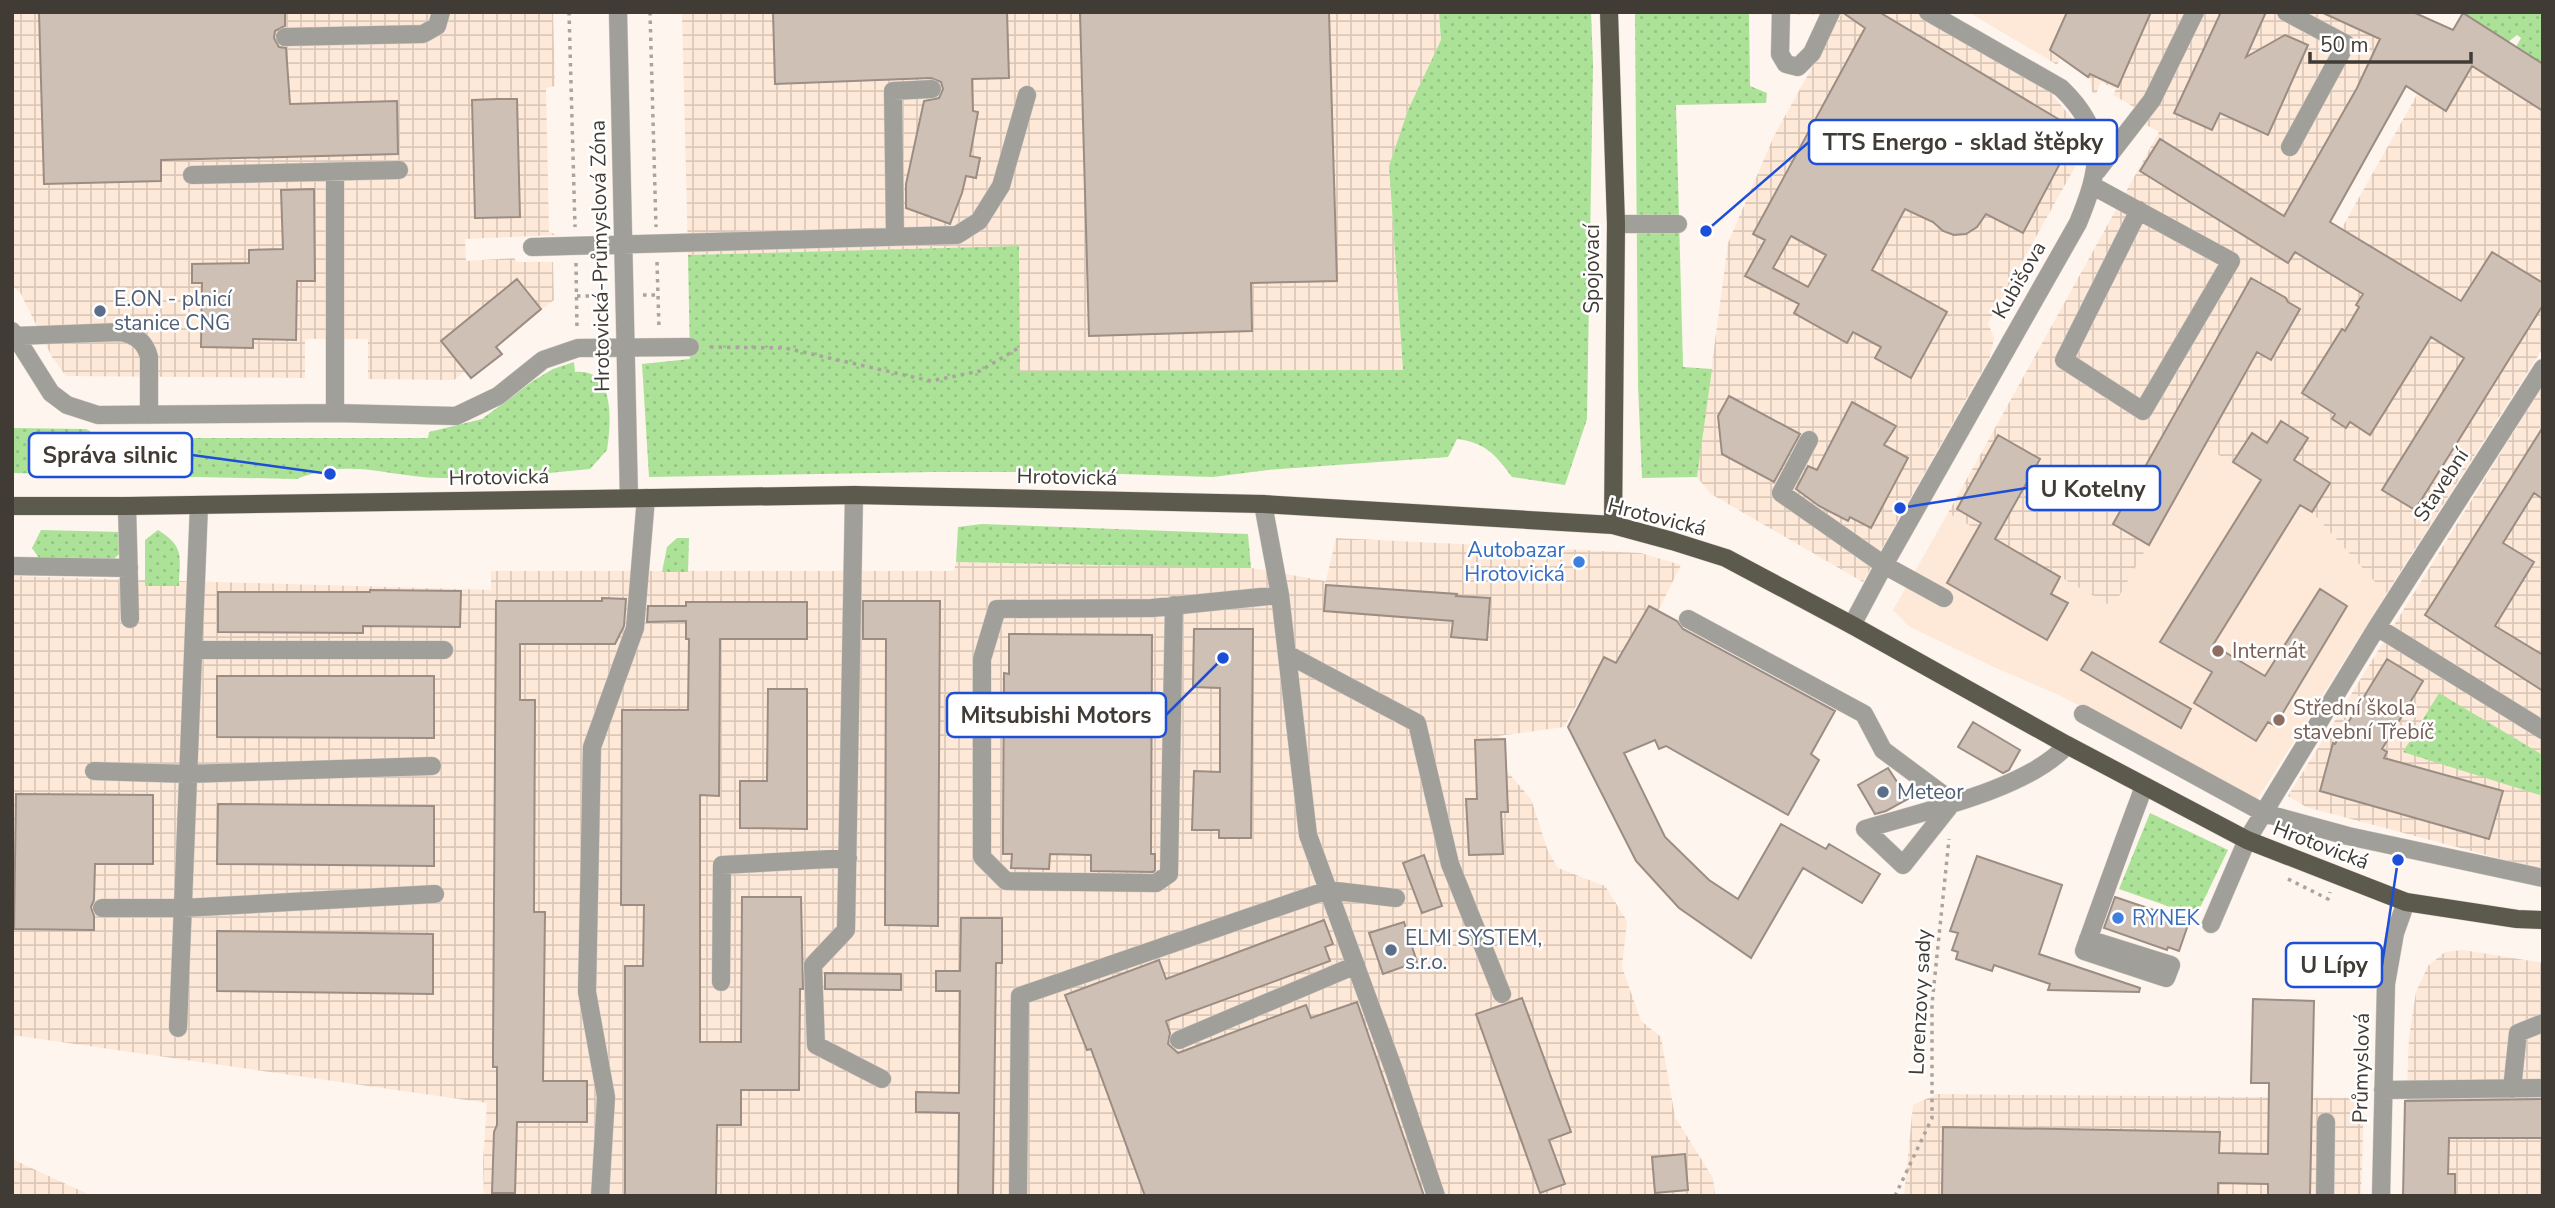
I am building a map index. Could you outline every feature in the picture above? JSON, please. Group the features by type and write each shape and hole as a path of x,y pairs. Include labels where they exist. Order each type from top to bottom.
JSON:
{"main road":[{"name":"Spojovací","path":"1609,12 1616,224 1612,525"},
{"name":"Hrotovická","path":"12,506 854,495 1263,504 1612,525 1726,558 2067,745 2247,840 2406,902 2516,919 2543,920"}],"street":[{"path":"285,37 423,34 437,26 441,12"},
{"name":"Hrotovická-Průmyslová Zóna","path":"600,1196 606,1097 587,992 592,747 635,628 638,498 625,347 618,12"},
{"path":"1781,12 1780,54 1786,64 1798,67 1811,53 1831,12"},
{"name":"Kubišova","path":"1852,625 2078,223 2095,178 2096,143 2079,106 2061,88 1928,12"},
{"path":"2139,210 2064,360 2143,411 2231,261 2139,210 2095,178 2152,100 2195,12"},
{"path":"2286,12 2346,44 2290,147"},
{"path":"895,237 893,91 932,89"},
{"path":"532,247 656,244 738,236 863,232 895,237 957,235 979,221 1001,186 1027,95"},
{"path":"192,174 399,170"},
{"path":"335,172 335,413"},
{"path":"1616,224 1678,224"},
{"path":"14,334 120,332 135,336 147,348 149,357 149,415"},
{"path":"14,334 51,393 67,405 98,415 335,413 456,416 498,396 543,360 578,348 690,346"},
{"name":"Stavební","path":"2247,840 2377,627 2543,368"},
{"path":"1809,440 1781,493 1884,565 1944,598"},
{"path":"854,495 846,930 813,965 816,1045 882,1079"},
{"path":"1263,504 1280,595 1308,835 1436,1196"},
{"path":"178,1028 199,505"},
{"path":"127,506 130,619"},
{"path":"12,566 129,568"},
{"path":"1174,606 1169,874 1156,883 1006,881 982,857 982,660 997,609 1174,606 1280,595"},
{"path":"1688,619 1864,713 1884,750 1953,802"},
{"path":"2377,627 2543,730"},
{"path":"194,650 444,650"},
{"path":"1287,654 1417,723 1450,864 1502,994"},
{"path":"2084,714 2264,813 2348,836 2543,878"},
{"path":"1953,802 1903,865 1864,830 2022,779 2056,757 2067,745"},
{"path":"94,771 188,774 432,766"},
{"path":"2144,786 2084,951 2166,978 2171,965"},
{"name":"Hrotovická","path":"2211,924 2247,840"},
{"path":"721,982 722,865 848,858"},
{"path":"1018,1196 1020,996 1328,890 1396,898"},
{"path":"102,908 183,908 435,894"},
{"name":"Průmyslová","path":"2381,1196 2386,984 2395,933 2406,902"},
{"path":"1179,1040 1356,965"},
{"path":"2512,1089 2518,1033 2543,1023"},
{"path":"2383,1090 2543,1088"},
{"path":"2325,1196 2326,1122"}],"path":[{"path":"569,12 578,348"},
{"path":"650,12 659,348"},
{"path":"690,346 785,348 931,381 980,371 1020,346"},
{"name":"Lorenzovy sady","path":"1895,1196 1932,1118 1932,1004 1953,802"}],"shaded area":[{"path":"12,12 553,12 555,86 546,88 549,232 557,235 465,239 466,261 514,258 517,262 553,262 554,300 496,346 502,354 471,378 465,371 454,380 368,379 368,339 305,339 305,378 66,376 52,357 20,292 12,286"},
{"path":"682,12 1439,12 1441,40 1408,110 1389,166 1403,370 1019,371 1019,247 688,255"},
{"path":"1736,12 1919,12 2050,92 2079,127 2081,156 1988,323 1994,338 1990,357 1863,582 1711,494 1697,477 1728,243 1774,136 1841,15"},
{"path":"1968,12 2067,12 2046,58"},
{"path":"2067,12 2413,12 2441,25 2307,261 2320,267 2463,13 2543,64 2543,348 2386,594 2312,512 2204,446 2113,607 1948,513 2159,132 2139,121 2143,112 2113,95 2116,89 2101,82 2096,94 2092,92 2090,79 2085,75 2088,70 2061,56 2057,65 2046,58"},
{"path":"2543,385 2543,870 2306,807 2288,796"},
{"name":"Internát","path":"2204,446 2312,512 2386,594 2257,800 2059,695 1910,627 1893,610 1948,513 2113,606"},
{"path":"1336,538 1641,553 1681,565 1658,611 1648,606 1616,663 1604,658 1564,727 1498,736 1504,740 1506,770 1531,799 1548,851 1558,868 1605,886 1627,921 1622,967 1641,1021 1661,1037 1675,1117 1713,1178 1715,1196 484,1196 487,1103 12,1035 12,576 491,590 491,571 954,571 956,562 1231,566 1326,581"},
{"path":"2463,950 2543,963 2543,1196 2403,1196 2409,1037 2416,992 2428,966 2445,952"},
{"path":"1937,1094 2364,1098 2361,1196 1904,1196 1913,1105"},
{"path":"12,1159 92,1196 12,1196"}],"green space":[{"path":"1439,12 1591,12 1593,64 1587,419 1565,485 1512,477 1489,451 1475,443 1457,439 1448,457 1268,470 1213,477 1059,472 933,472 649,477 642,364 690,359 688,255 1019,246 1020,371 1403,370 1389,166 1408,110 1441,40"},
{"path":"1635,12 1749,12 1750,86 1767,93 1766,103 1676,105 1683,367 1712,369 1697,477 1642,478 1638,386"},
{"path":"2543,12 2543,64 2516,47 2521,38 2517,35 2508,42 2463,13"},
{"path":"574,362 575,372 588,373 598,379 608,399 607,450 590,469 459,478 421,477 352,469 334,469 297,479 12,473 12,428 86,429 90,431 92,438 428,438 429,432 482,419 533,381 553,369"},
{"path":"982,524 1248,534 1251,568 956,562 958,527"},
{"path":"41,530 122,532 124,549 112,561 41,561 32,548"},
{"path":"158,530 177,548 180,560 179,586 145,586 145,540"},
{"path":"677,538 689,538 688,572 662,572 667,547"},
{"path":"2439,693 2543,755 2543,796 2403,752"},
{"path":"2150,813 2228,850 2196,916 2119,889"}],"building":[{"path":"39,12 285,12 285,26 275,31 274,38 279,47 286,48 290,104 397,101 398,154 161,160 161,181 44,184"},
{"path":"773,12 1007,12 1009,78 972,79 973,111 978,112 970,156 980,158 976,178 966,176 950,224 906,208 906,184 924,101 939,98 943,89 941,82 931,78 775,84"},
{"path":"1080,12 1329,12 1337,281 1251,283 1252,331 1089,336"},
{"path":"1842,12 1879,12 2065,123 2051,146 2065,154 2023,233 1986,214 1977,227 1966,234 1954,235 1905,209 1872,270 1947,312 1911,378 1875,358 1881,347 1853,332 1847,343 1794,313 1799,304 1745,276 1765,240 1753,234 1865,28","holes":["1791,236 1826,255 1808,287 1773,268"]},
{"path":"2067,12 2151,12 2118,87 2090,74 2088,77 2050,50"},
{"path":"2221,12 2266,12 2246,57 2285,35 2308,45 2268,135 2220,113 2212,130 2174,113"},
{"path":"2321,12 2413,12 2453,30 2463,13 2543,64 2543,111 2472,66 2446,111 2406,86 2330,222 2461,301 2492,252 2543,283 2543,305 2415,510 2382,490 2464,358 2431,337 2370,435 2350,422 2346,428 2332,419 2335,414 2302,393 2342,329 2345,331 2363,294 2295,252 2288,263 2140,171 2160,139 2284,216 2357,88 2380,39"},
{"path":"517,99 520,217 475,218 472,100"},
{"path":"314,189 315,281 297,281 296,340 253,339 253,348 201,347 202,283 192,283 192,264 249,263 249,250 283,249 281,190"},
{"path":"2251,278 2300,309 2271,360 2257,352 2149,545 2113,524"},
{"path":"517,279 541,309 496,347 502,354 471,378 441,341"},
{"path":"1729,396 1800,434 1774,482 1722,454 1718,416"},
{"path":"1852,402 1896,426 1884,445 1908,458 1871,528 1850,517 1848,521 1819,506 1796,489 1808,466 1817,470"},
{"path":"2281,421 2308,438 2294,460 2330,483 2312,512 2300,505 2213,645 2265,676 2320,589 2347,606 2275,726 2268,722 2256,741 2194,703 2212,672 2160,642 2261,480 2233,462 2252,433 2267,443"},
{"path":"2543,427 2543,499 2534,493 2503,543 2534,562 2495,626 2543,655 2543,691 2425,615"},
{"path":"1998,435 2040,459 1995,539 2060,577 2051,594 2068,603 2047,640 1947,583 1981,523 1957,509"},
{"path":"1326,585 1490,598 1487,640 1451,637 1453,621 1324,611"},
{"path":"461,591 460,627 363,626 363,633 218,632 218,592"},
{"path":"602,598 626,599 624,626 615,644 520,644 520,700 535,700 534,912 545,912 543,1081 587,1081 587,1122 517,1122 515,1193 492,1193 494,1132 497,1125 497,1067 493,1067 496,601 602,601"},
{"path":"863,601 940,601 938,926 885,925 886,639 863,639"},
{"path":"686,602 807,602 807,639 720,639 719,796 700,795 700,1042 741,1042 742,897 801,897 803,989 800,989 799,1090 741,1090 741,1125 717,1125 716,1196 625,1196 625,966 643,966 644,905 621,905 622,710 688,710 689,639 686,639 686,621 647,622 648,606 686,606"},
{"path":"1649,606 1677,621 1683,629 1835,711 1811,754 1819,760 1788,815 1666,746 1659,749 1655,740 1624,753 1665,837 1709,880 1738,899 1781,824 1826,849 1829,844 1880,874 1862,903 1803,868 1751,958 1679,908 1636,861 1568,727 1604,657 1616,663"},
{"path":"1194,629 1253,629 1251,838 1219,838 1219,830 1192,830 1194,771 1220,772 1220,688 1193,687"},
{"path":"1009,634 1152,635 1153,872 1091,871 1091,855 1050,854 1049,869 1011,868 1012,854 1003,854 1004,673 1009,674"},
{"path":"2092,652 2191,709 2181,728 2081,670"},
{"path":"2387,659 2423,681 2382,749 2387,752 2384,758 2503,791 2489,839 2320,791 2333,743 2335,744"},
{"path":"217,676 434,676 434,738 217,737"},
{"path":"768,689 807,689 807,829 740,828 740,781 767,781"},
{"path":"1973,722 2020,750 2009,770 2003,773 1958,747"},
{"path":"1505,739 1508,812 1501,812 1503,854 1469,855 1466,799 1477,799 1475,740"},
{"name":"Meteor","path":"1888,768 1908,799 1875,814 1858,785"},
{"path":"16,794 153,795 153,864 95,864 94,900 91,907 94,930 14,929"},
{"path":"218,804 434,806 434,866 217,864"},
{"path":"1424,855 1442,906 1422,913 1403,863"},
{"path":"1977,856 2062,885 2039,954 2140,988 2139,992 2048,990 2050,984 1994,965 1992,971 1956,959 1958,952 1952,950 1958,933 1950,931"},
{"path":"2115,897 2189,922 2179,951 2168,947 2167,950 2104,928"},
{"path":"961,918 1002,918 1002,963 996,963 993,1196 958,1196 959,1113 916,1112 916,1092 959,1093 960,991 936,991 936,971 960,971"},
{"path":"1324,920 1333,944 1325,947 1330,961 1166,1021 1170,1033 1168,1044 1178,1053 1306,1005 1311,1018 1357,1002 1424,1196 1145,1196 1091,1049 1087,1050 1065,995 1159,960 1166,979"},
{"path":"1404,922 1417,962 1383,974 1369,933"},
{"path":"217,931 433,934 433,994 217,991"},
{"path":"825,973 901,974 901,990 825,989"},
{"path":"1522,998 1571,1132 1549,1140 1565,1184 1540,1193 1476,1014"},
{"path":"2253,999 2314,1001 2310,1196 2268,1196 2268,1184 2218,1183 2218,1196 1942,1196 1943,1127 2220,1132 2219,1153 2268,1154 2269,1083 2251,1083"},
{"path":"2543,1099 2543,1138 2449,1138 2448,1174 2455,1174 2455,1196 2403,1196 2405,1101"},
{"path":"1685,1154 1688,1190 1655,1193 1652,1157"}],"place":[{"name":"TTS Energo - sklad štěpky","path":"1706,231"},
{"name":"E.ON - plnicí stanice CNG","path":"100,311"},
{"name":"Správa silnic","path":"330,474"},
{"name":"U Kotelny","path":"1900,508"},
{"name":"Autobazar Hrotovická","path":"1579,562"},
{"name":"Internát","path":"2218,651"},
{"name":"Mitsubishi Motors","path":"1223,658"},
{"name":"Střední škola stavební Třebíč","path":"2279,720"},
{"name":"Meteor","path":"1883,792"},
{"name":"U Lípy","path":"2398,860"},
{"name":"RYNEK","path":"2118,918"},
{"name":"ELMI SYSTEM, s.r.o.","path":"1391,950"}]}
